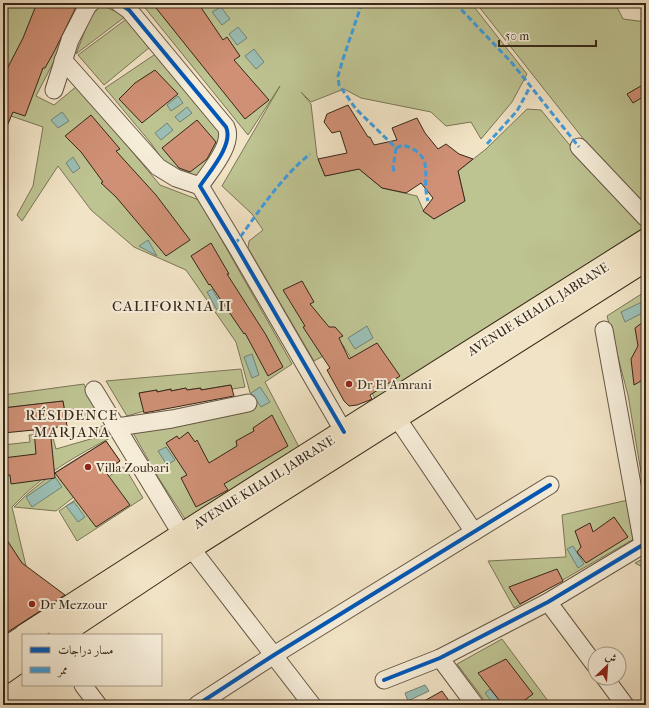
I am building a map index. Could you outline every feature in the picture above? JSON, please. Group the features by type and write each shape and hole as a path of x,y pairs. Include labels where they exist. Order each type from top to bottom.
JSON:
{"main road":[{"name":"AVENUE KHALIL JABRANE","path":"61,634 187,541 344,432 646,240"},
{"name":"AVENUE KHALIL JABRANE","path":"27,634 397,418 646,260"},
{"name":"AVENUE KHALIL JABRANE","path":"3,650 22,637"},
{"path":"3,673 22,660"}],"street":[{"path":"54,90 70,40 88,5 91,3"},
{"path":"119,3 129,10 226,126 229,133 226,145 200,186"},
{"path":"63,60 158,167 176,178 200,186 344,432"},
{"path":"579,147 602,166 646,218"},
{"path":"384,680 440,658 548,602 644,544 604,330"},
{"path":"94,390 187,541 312,705"},
{"path":"117,427 172,419 248,402"},
{"path":"397,418 474,532"},
{"path":"197,705 274,655 550,485"},
{"path":"548,602 587,654"},
{"path":"440,658 475,705"},
{"path":"84,686 98,705"},
{"path":"611,686 625,705"}],"green space":[{"path":"3,3 84,3 36,96 54,105 77,86 160,185 199,200 292,364 265,382 299,447 187,522 158,477 132,431 254,407 236,342 186,270 134,247 91,210 58,166 22,221 17,215 33,186 43,127 11,116 3,137"},
{"path":"141,3 471,3 527,74 512,102 481,139 471,122 446,126 431,112 361,98 344,89 311,102 301,92 311,104 317,156 325,176 359,169 382,188 417,196 424,212 434,219 465,201 458,171 486,149 527,109 541,110 577,154 646,225 646,231 376,400 343,345 314,361 248,248 249,241 263,230 252,214 222,186 280,86 248,135"},
{"path":"476,3 615,3 623,19 646,22 646,205 585,141"},
{"path":"99,4 126,16 76,54 89,20"},
{"path":"129,17 150,47 104,85 78,55"},
{"path":"157,53 226,135 200,181 167,166 150,142 105,88"},
{"path":"646,291 646,502 628,395 607,316"},
{"path":"241,369 245,387 232,389 230,385 201,390 200,388 187,390 186,388 171,391 171,389 157,392 157,390 139,393 144,411 127,416 106,381"},
{"path":"84,384 101,416 66,420 63,401 3,408 3,395"},
{"path":"108,425 114,436 86,451 47,476 12,507 26,566 4,588 3,610 3,445 30,442 29,435 52,434 56,449 101,436 98,427"},
{"path":"106,441 120,461 56,511 14,507 46,479"},
{"path":"124,466 143,498 77,541 59,511"},
{"path":"628,500 634,539 514,608 488,561 566,557 562,515"},
{"path":"646,557 646,569 635,563"},
{"path":"502,639 551,705 488,705 457,664"}],"water":[{"path":"221,7 230,19 222,25 212,12"},
{"path":"238,27 247,38 237,45 229,34"},
{"path":"254,49 264,62 256,69 245,56"},
{"path":"178,96 183,103 171,111 167,105"},
{"path":"187,107 192,113 180,122 175,117"},
{"path":"62,112 69,121 58,128 51,120"},
{"path":"167,123 173,130 161,140 155,133"},
{"path":"73,157 80,168 73,173 66,163"},
{"path":"148,240 157,256 139,246"},
{"path":"212,289 223,307 217,310 207,292"},
{"path":"642,302 646,311 625,322 621,312"},
{"path":"367,326 373,338 355,349 348,338"},
{"path":"252,354 259,375 252,378 244,357"},
{"path":"260,387 270,402 261,407 251,393"},
{"path":"166,447 175,460 167,465 158,451"},
{"path":"55,477 62,487 32,507 26,497"},
{"path":"74,502 85,517 78,522 66,506"},
{"path":"573,546 584,564 578,568 567,549"},
{"path":"425,685 429,691 408,701 405,693"},
{"path":"490,689 503,705 494,705 485,693"}],"building":[{"path":"37,3 78,3 54,52 45,68 43,68 25,116 13,112 3,135 3,82 8,67 23,38"},
{"path":"152,3 198,3 223,40 227,37 240,56 234,60 269,100 245,119"},
{"path":"155,70 178,94 142,123 119,99 135,83"},
{"path":"646,83 646,95 633,103 627,94"},
{"path":"348,105 374,145 397,140 392,128 417,118 425,133 438,149 446,144 459,154 473,159 458,171 465,201 434,219 423,211 433,198 421,183 406,193 382,188 359,169 325,176 318,159 347,153 340,131 332,133 324,122 327,114"},
{"path":"91,115 120,149 116,151 156,195 190,240 166,256 116,197 101,183 103,182 81,152 65,136"},
{"path":"197,120 216,142 207,159 190,172 179,168 162,148"},
{"path":"211,243 229,274 227,274 266,335 283,367 268,376 245,333 244,334 210,284 209,285 191,256"},
{"path":"302,281 314,302 310,304 329,327 335,327 343,336 339,338 349,359 377,343 400,376 370,395 372,399 357,405 349,406 344,401 327,370 330,368 303,327 305,326 283,290"},
{"path":"646,320 646,378 634,385 631,359 638,346 635,328"},
{"path":"231,385 234,396 144,413 139,393 157,390 157,392 171,389 171,391 186,388 187,390 201,388 201,390"},
{"path":"63,401 67,426 50,428 55,478 11,484 10,475 3,476 3,458 36,454 34,430 3,433 3,408"},
{"path":"272,415 288,446 224,484 228,490 196,507 181,478 187,475 166,443 177,436 179,439 188,432 195,442 197,440 209,463 237,446 236,441 254,431 253,428"},
{"path":"106,441 120,461 105,471 130,505 96,527 55,473"},
{"path":"614,517 628,537 586,563 577,552 581,547 575,531 590,523 593,532"},
{"name":"Dr Mezzour","path":"3,534 22,563 65,595 3,635"},
{"path":"557,569 563,581 520,604 509,587"},
{"path":"506,659 533,694 518,705 503,705 478,673"},
{"path":"442,691 452,705 417,705"}],"marked path":[{"path":"362,3 338,76 339,85 356,109 396,148 393,168 395,174"},
{"path":"455,3 512,63 579,147"},
{"path":"487,144 517,111 530,87"},
{"path":"396,148 403,145 421,155 426,168 426,192 428,201"},
{"path":"235,244 279,185 310,154"}],"cycle path":[{"path":"119,3 129,10 226,127 228,134 224,149 200,186 344,432"},
{"path":"197,705 274,655 550,485"},
{"path":"384,680 440,658 548,602 646,543"}],"place":[{"name":"Dr El Amrani","path":"349,384"},
{"name":"Villa Zoubari","path":"88,467"},
{"name":"Dr Mezzour","path":"32,604"}],"district":[{"name":"CALIFORNIA II","path":"172,306"},
{"name":"RÉSIDENCE MARJANA","path":"72,424"}]}
